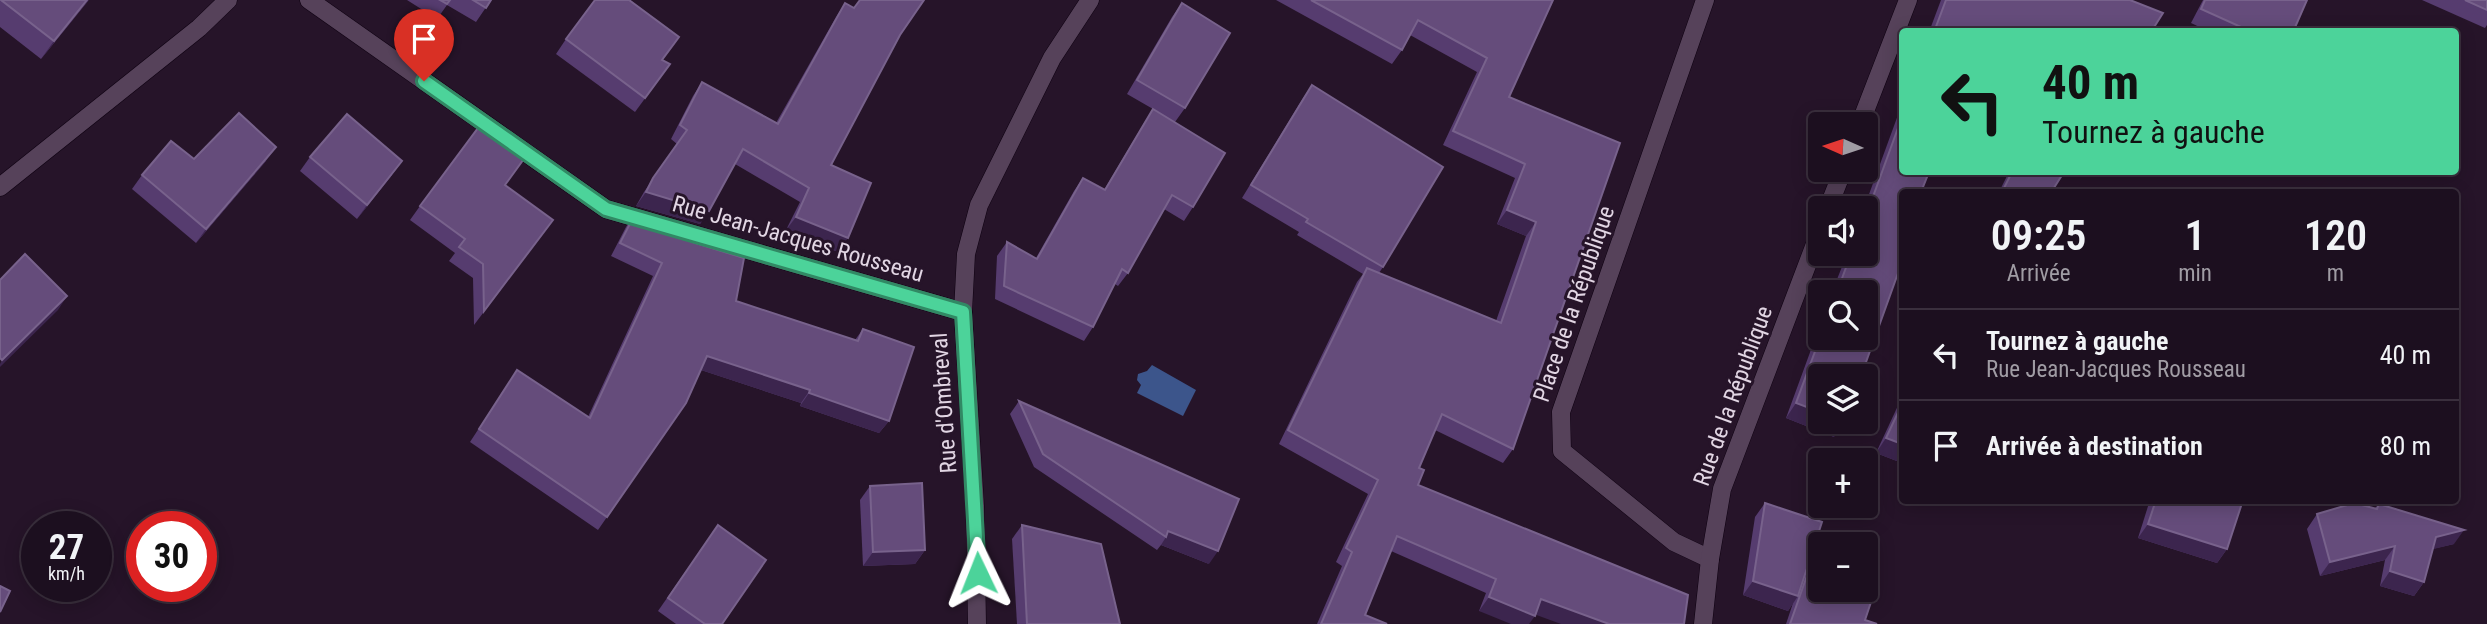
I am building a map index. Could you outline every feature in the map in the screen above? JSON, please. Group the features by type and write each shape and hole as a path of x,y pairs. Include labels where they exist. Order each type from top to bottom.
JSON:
{"street":[{"path":"0,187 199,27 228,0"},
{"name":"Rue Jean-Jacques Rousseau","path":"309,0 606,209 963,312"},
{"name":"Rue d'Ombreval","path":"977,624 975,506 963,312 966,254 979,205 1052,58 1090,0"},
{"name":"Place de la République","path":"1705,0 1561,412 1562,450 1674,542 1710,559"},
{"path":"1865,112 1908,0"},
{"name":"Rue de la République","path":"1703,624 1710,559 1722,489 1808,263"}],"water":[{"path":"1152,365 1196,390 1183,416 1137,393 1141,385 1137,380 1138,374 1147,371"}],"building":[{"path":"1,0 87,0 54,41"},
{"path":"473,0 491,0 486,8"},
{"path":"595,0 629,0 679,37 662,60 670,64 645,98 566,39"},
{"path":"860,0 924,0 900,35 831,165 871,183 848,238 796,217 809,188 743,149 709,211 646,192 687,130 680,125 702,82 778,124 845,3 854,8"},
{"path":"1311,0 1553,0 1509,97 1620,143 1513,449 1442,414 1419,468 1424,470 1418,485 1688,595 1684,624 1609,624 1541,599 1535,616 1489,597 1496,579 1397,536 1365,615 1387,624 1321,624 1352,552 1346,548 1378,480 1288,430 1367,268 1501,323 1536,222 1507,210 1525,164 1453,131 1487,58 1418,20 1402,50"},
{"path":"1946,0 2130,0 2163,13 2154,28 1936,28"},
{"path":"2205,0 2307,0 2295,28 2243,28 2201,9"},
{"path":"2465,0 2487,0 2487,10"},
{"path":"1182,3 1230,33 1185,108 1137,80"},
{"path":"1312,85 1443,167 1383,267 1306,222 1308,219 1251,185"},
{"path":"1153,109 1225,153 1193,207 1172,195 1128,273 1122,269 1093,327 1004,286 1007,242 1037,259 1083,178 1105,190"},
{"path":"239,113 276,147 206,229 142,175 171,141 194,159"},
{"path":"347,114 402,161 367,205 310,157"},
{"path":"481,124 526,156 505,185 553,220 484,311 483,264 459,247 465,239 420,206"},
{"path":"1899,125 1899,175 1928,175 1922,189 1899,189 1899,270 1878,329 1878,280 1841,280 1847,266 1878,266 1878,196 1873,196"},
{"path":"2010,175 2062,175 2053,189 2004,189"},
{"path":"635,214 698,232 692,242 744,258 736,301 858,341 863,329 914,347 889,421 809,393 810,390 707,356 686,403 607,517 479,429 517,370 590,418 662,263 620,243"},
{"path":"25,254 67,296 2,360 0,280"},
{"path":"1816,350 1870,350 1865,364 1810,364"},
{"path":"1808,370 1808,408 1796,403"},
{"path":"1019,401 1239,499 1218,551 1168,531 1166,537 1043,454"},
{"path":"1899,410 1899,443 1886,438"},
{"path":"922,483 925,550 873,552 870,486"},
{"path":"1765,503 1822,522 1819,532 1808,532 1808,565 1798,596 1753,581"},
{"path":"2155,504 2242,504 2227,549 2148,524"},
{"path":"2351,504 2377,509 2379,504 2464,530 2436,537 2424,582 2390,571 2395,546 2330,562 2317,514"},
{"path":"718,525 766,560 722,624 705,624 668,598"},
{"path":"1022,525 1101,544 1120,624 1027,624"},
{"path":"1808,573 1808,602 1871,602 1865,620 1877,624 1790,624"},
{"path":"0,586 10,591 0,612"}],"route":[{"path":"424,81 606,209 963,312 978,573"}]}
